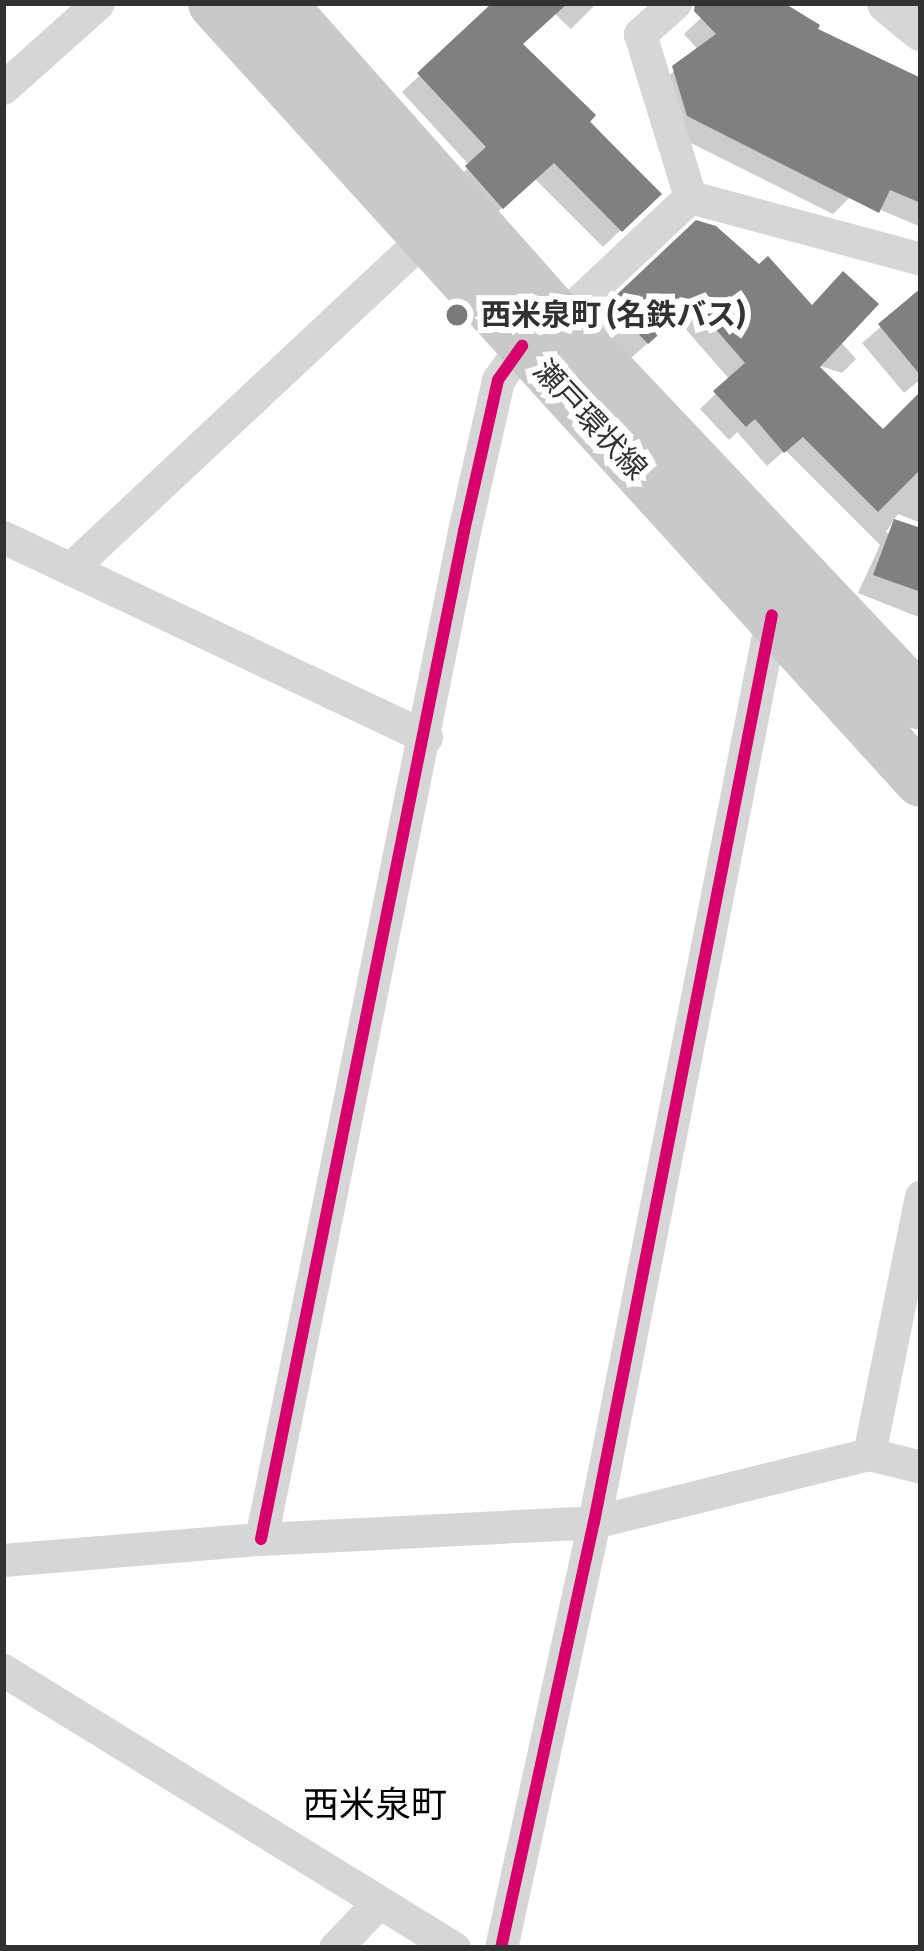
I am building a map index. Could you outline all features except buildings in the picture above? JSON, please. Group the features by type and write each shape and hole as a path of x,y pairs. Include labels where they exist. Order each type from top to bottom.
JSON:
{"main road":[{"name":"瀬戸環状線","path":"214,3 426,236 540,333 921,704"},
{"name":"瀬戸環状線","path":"278,3 772,615 921,780"}],"street":[{"path":"3,88 98,3"},
{"path":"675,3 640,34 690,197"},
{"path":"888,3 921,30"},
{"path":"261,1539 498,380 540,333 690,197"},
{"path":"690,197 921,259"},
{"path":"70,569 426,236"},
{"path":"3,537 425,737"},
{"path":"501,1948 594,1522 772,615"},
{"path":"869,1454 921,1196"},
{"path":"3,1560 261,1539 594,1522 869,1454 921,1467"},
{"path":"3,1670 454,1948"},
{"path":"335,1948 378,1903"}],"cycle path":[{"path":"261,1539 464,531 498,380 522,346"},
{"path":"501,1948 594,1522 772,615"}],"place":[{"name":"西米泉町 (名鉄バス)","path":"457,315"}],"district":[{"name":"西米泉町","path":"375,1806"}]}
